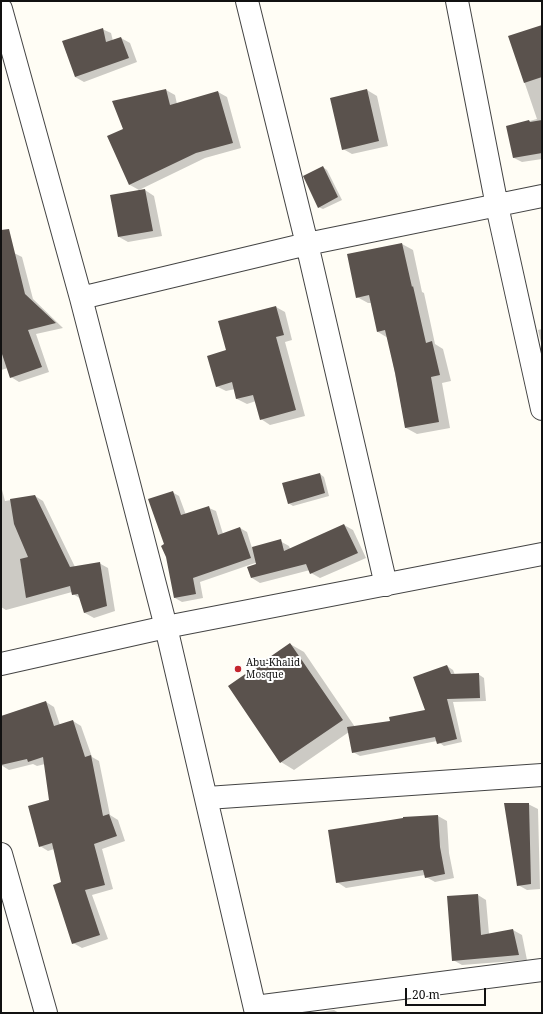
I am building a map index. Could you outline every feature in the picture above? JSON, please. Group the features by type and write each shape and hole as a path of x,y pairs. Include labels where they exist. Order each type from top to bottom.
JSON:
{"street":[{"path":"247,1 307,244 386,585"},
{"path":"457,1 497,206 542,409"},
{"path":"1,9 81,298 166,627 256,1010 542,970"},
{"path":"81,298 307,244 542,196"},
{"path":"1,664 166,627 542,554"},
{"path":"207,798 542,775"},
{"path":"1,854 46,1013"}],"building":[{"path":"542,25 542,77 524,83 508,36"},
{"path":"103,28 106,42 121,37 129,58 75,77 62,41"},
{"path":"166,89 170,105 218,91 233,143 196,153 129,185 107,136 123,129 112,101"},
{"path":"367,89 379,141 342,150 330,98"},
{"path":"529,120 530,122 542,120 542,153 513,158 506,126"},
{"path":"323,166 338,197 318,208 303,176"},
{"path":"145,189 153,231 118,237 110,195"},
{"path":"9,229 25,294 56,323 28,330 42,367 10,378 1,351 1,230"},
{"path":"402,243 426,343 432,341 440,375 431,377 439,422 405,428 385,330 377,332 369,295 356,298 347,254"},
{"path":"276,306 284,335 276,337 296,410 260,420 253,395 236,399 232,382 216,387 207,356 226,350 218,321"},
{"path":"320,473 325,493 288,504 282,483"},
{"path":"173,491 181,515 209,506 218,535 240,527 251,558 193,578 196,594 174,598 166,557 161,546 164,544 148,499"},
{"path":"35,495 70,567 100,562 107,606 84,613 78,594 72,595 70,586 26,598 20,559 28,557 14,524 10,499"},
{"path":"344,524 358,553 310,574 306,564 251,578 247,567 256,564 252,547 281,539 284,551"},
{"path":"290,643 343,720 280,763 228,686"},
{"path":"447,665 451,674 479,673 480,698 447,699 457,739 437,744 435,737 352,753 347,727 390,721 389,717 425,710 413,677"},
{"path":"46,701 54,726 73,720 85,757 91,755 103,816 109,814 117,836 94,844 105,885 85,890 100,935 72,944 53,885 61,882 52,843 39,847 28,806 49,800 43,757 28,762 27,759 1,765 1,716"},
{"path":"504,803 529,803 531,884 517,886"},
{"path":"438,815 440,847 445,874 425,878 423,870 336,883 328,830 403,817"},
{"path":"478,894 481,935 513,929 519,955 452,961 447,896"}],"place":[{"name":"Abu-Khalid Mosque","path":"238,669"}]}
